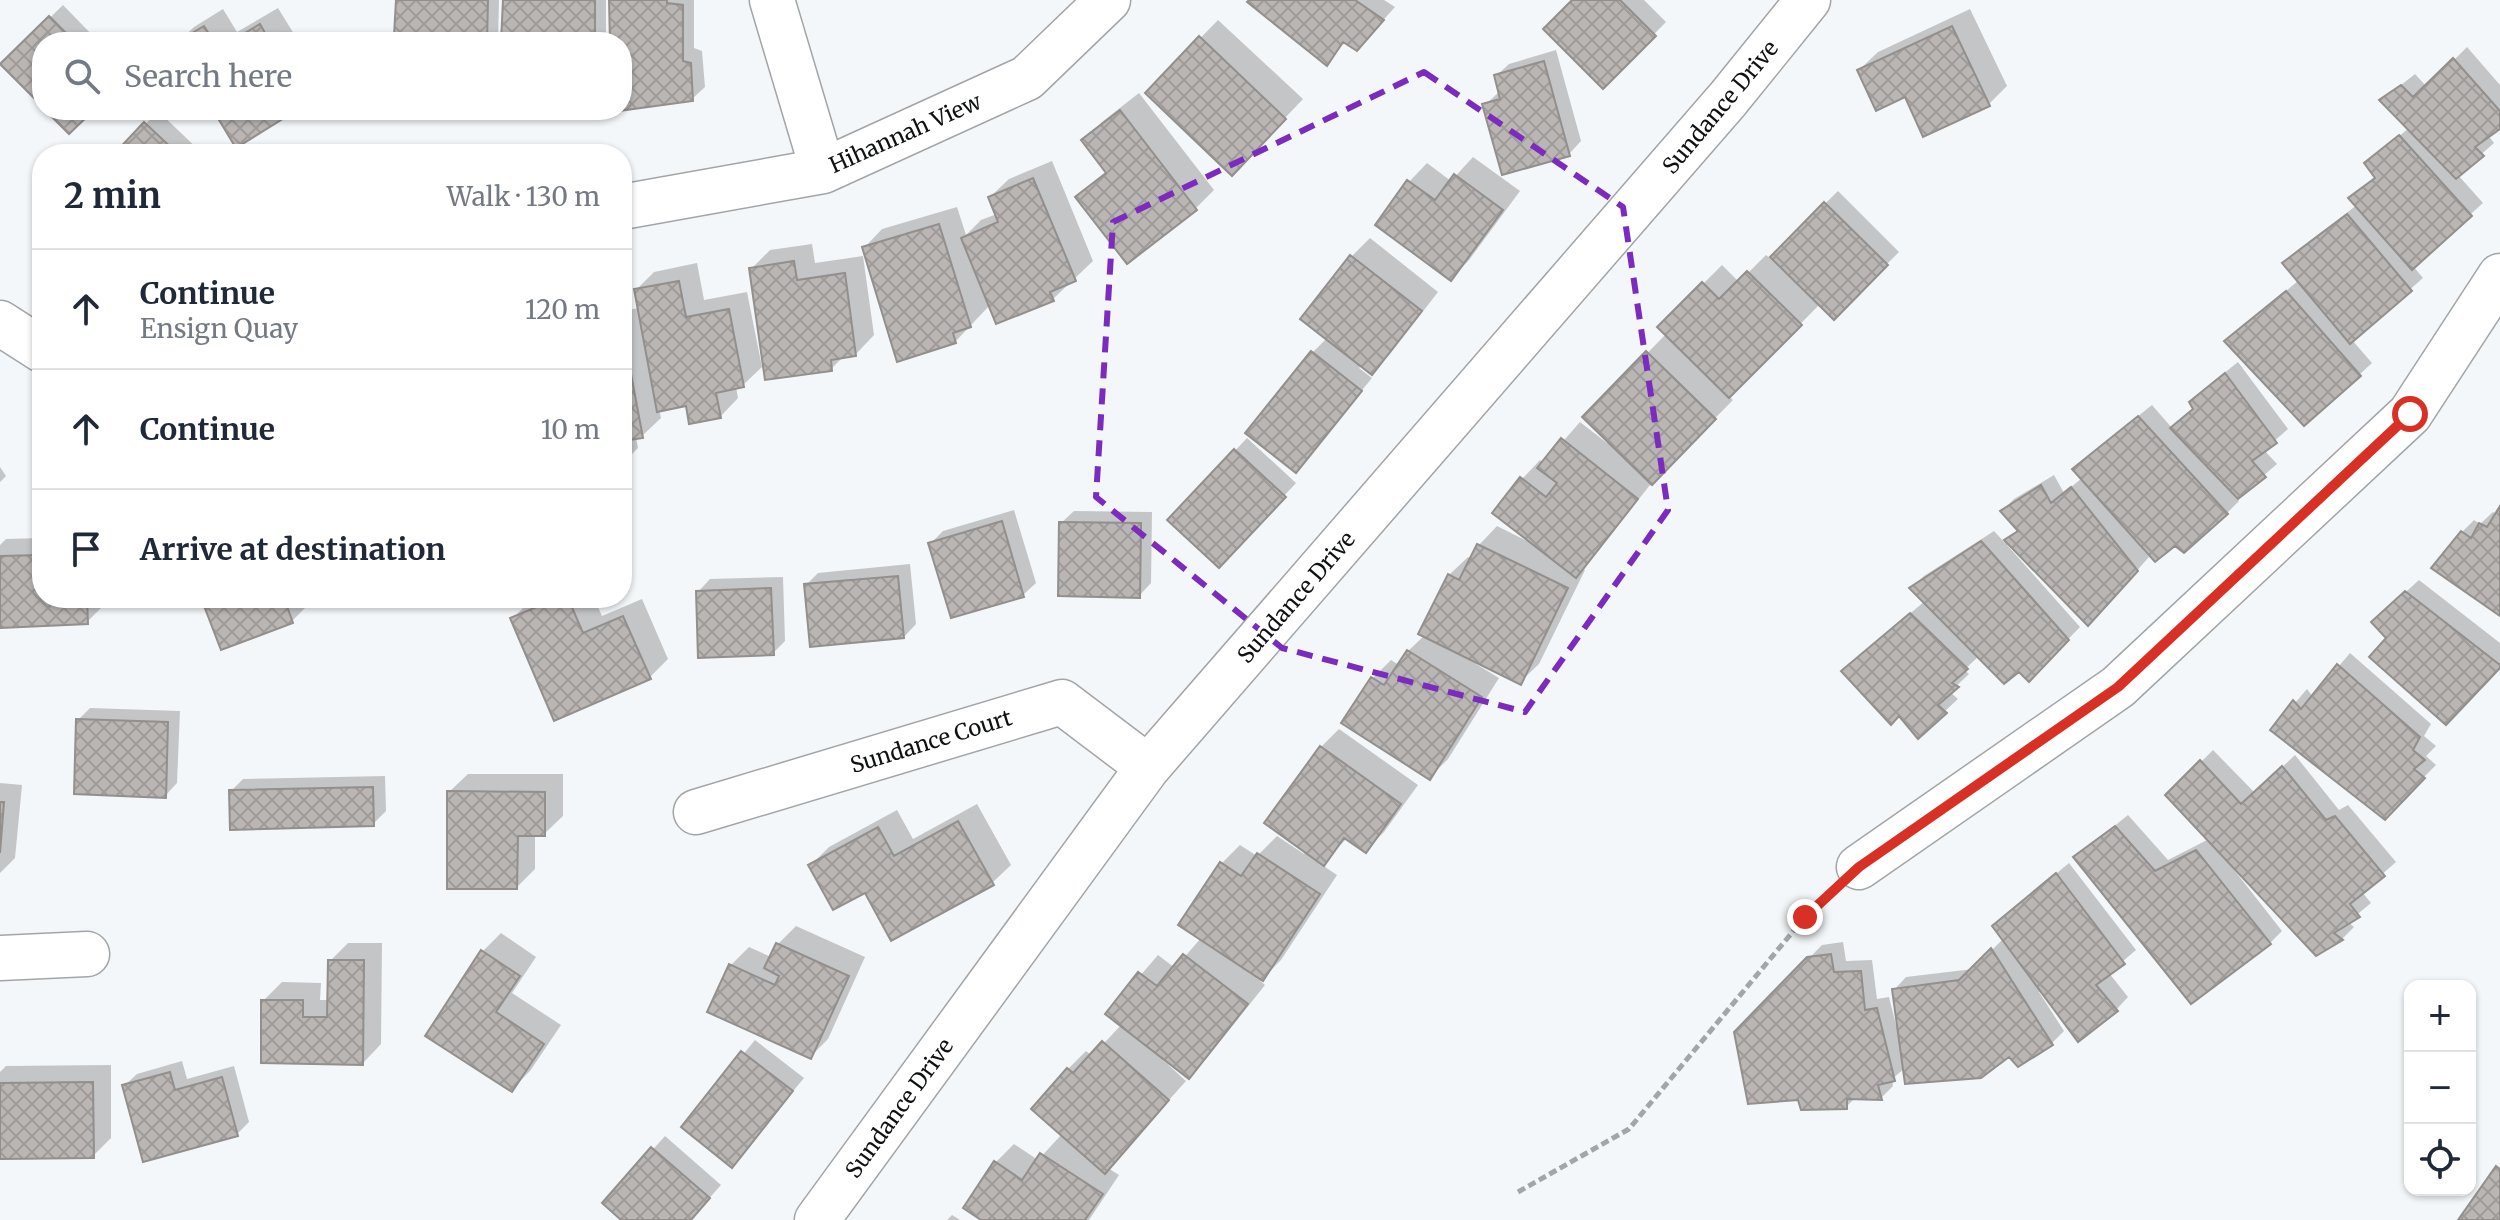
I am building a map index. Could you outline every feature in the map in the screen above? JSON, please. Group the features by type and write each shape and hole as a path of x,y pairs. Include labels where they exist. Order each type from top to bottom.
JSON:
{"street":[{"path":"772,0 823,171"},
{"name":"Hihannah View","path":"632,205 823,171 1027,78 1108,0"},
{"name":"Sundance Drive","path":"817,1220 1148,767 1728,99 1808,0"},
{"path":"1859,867 2118,687 2410,414 2500,276"},
{"path":"0,323 32,344"},
{"name":"Sundance Court","path":"696,812 1062,702 1148,767"},
{"path":"0,958 87,954"}],"path":[{"path":"1518,1192 1629,1129 1805,917 1859,867"}],"highlighted area":[{"path":"1424,72 1623,207 1668,510 1525,712 1282,648 1096,497 1113,222"}],"building":[{"path":"396,0 488,0 487,32 394,32"},
{"path":"503,0 595,0 595,32 501,32"},
{"path":"609,0 667,0 667,3 683,5 683,61 691,63 693,101 632,109 632,32 610,32"},
{"path":"1355,0 1384,20 1357,51 1343,42 1327,66 1247,2"},
{"path":"1572,0 1620,0 1656,36 1603,89 1543,29"},
{"path":"49,16 65,32 33,32"},
{"path":"260,24 264,32 247,32"},
{"path":"204,26 208,32 194,32"},
{"path":"1952,26 1990,106 1923,137 1905,97 1876,111 1857,70"},
{"path":"32,33 32,96 0,64"},
{"path":"1199,36 1286,119 1232,176 1145,93"},
{"path":"2453,58 2500,111 2500,129 2475,147 2484,156 2456,179 2379,100 2401,85 2413,97"},
{"path":"1544,61 1570,156 1502,175 1482,104 1500,99 1494,75"},
{"path":"1120,110 1197,210 1127,264 1075,197 1106,173 1081,140"},
{"path":"55,120 84,120 69,134"},
{"path":"219,120 281,120 242,144 234,144"},
{"path":"144,122 167,144 123,144"},
{"path":"2399,135 2472,216 2412,270 2348,198 2375,178 2364,163"},
{"path":"1454,174 1503,210 1451,281 1375,225 1407,180 1435,200"},
{"path":"1033,178 1076,281 1050,292 1054,301 996,324 961,238 998,222 988,197"},
{"path":"1824,202 1888,265 1834,320 1770,257"},
{"path":"2347,214 2412,291 2350,344 2282,263"},
{"path":"939,224 971,327 953,333 956,343 897,362 862,247"},
{"path":"1350,255 1422,311 1372,375 1300,319"},
{"path":"794,261 797,280 845,273 856,356 831,360 832,371 765,380 749,268"},
{"path":"1747,271 1802,325 1729,398 1657,327 1702,282 1719,299"},
{"path":"679,281 686,317 729,309 744,387 716,393 721,418 689,424 686,406 657,412 634,289"},
{"path":"2286,291 2361,376 2304,426 2224,341"},
{"path":"1311,351 1362,391 1296,473 1245,433"},
{"path":"1646,351 1716,419 1652,485 1582,417"},
{"path":"2225,373 2277,443 2252,461 2266,477 2238,499 2170,428 2193,409 2189,402"},
{"path":"632,379 643,438 632,440"},
{"path":"2138,416 2228,514 2184,553 2175,546 2155,562 2072,469"},
{"path":"1561,438 1638,499 1576,578 1492,513 1520,477 1546,497 1557,483 1537,468"},
{"path":"1234,449 1286,497 1219,568 1167,520"},
{"path":"2041,485 2051,503 2071,487 2138,571 2088,626 2004,540 2018,531 2000,511"},
{"path":"2500,506 2500,616 2431,568 2461,531 2471,538 2479,523 2487,527"},
{"path":"1002,521 1024,597 951,618 928,543"},
{"path":"1059,522 1141,523 1140,598 1058,596"},
{"path":"1981,541 2069,640 2029,682 2019,672 2004,684 1909,588"},
{"path":"1477,544 1568,588 1521,685 1418,634 1448,574 1459,580"},
{"path":"32,555 32,608 87,608 88,624 0,628 0,556"},
{"path":"898,576 904,638 810,647 804,584"},
{"path":"771,588 774,655 698,658 696,591"},
{"path":"2405,591 2500,665 2446,725 2369,657 2386,638 2371,622"},
{"path":"205,608 288,608 293,623 221,650"},
{"path":"534,608 572,608 583,633 623,616 651,679 554,721 510,618"},
{"path":"1910,613 1968,669 1952,683 1959,687 1938,705 1947,713 1918,739 1899,716 1891,725 1841,671"},
{"path":"1407,650 1482,697 1430,780 1341,723 1371,677 1384,685"},
{"path":"2337,664 2420,737 2413,750 2425,760 2414,769 2425,778 2385,820 2270,730 2293,700 2301,709"},
{"path":"76,719 168,722 166,798 74,794"},
{"path":"1320,746 1401,804 1366,853 1344,838 1324,866 1264,823"},
{"path":"2200,760 2241,804 2282,766 2326,820 2335,816 2385,876 2350,904 2360,917 2334,933 2343,940 2316,956 2165,795"},
{"path":"373,787 374,826 230,830 229,790"},
{"path":"447,791 545,792 545,836 518,836 517,889 447,889"},
{"path":"0,802 4,802 0,853"},
{"path":"958,821 994,885 891,941 865,893 833,910 808,865 878,827 894,856"},
{"path":"2115,826 2155,871 2196,850 2271,944 2191,1004 2073,857"},
{"path":"1257,853 1320,894 1263,981 1178,925 1220,862 1241,876"},
{"path":"2056,873 2125,964 2096,985 2118,1011 2078,1042 1992,926"},
{"path":"776,943 849,976 811,1059 707,1012 729,964 775,985 779,976 764,968"},
{"path":"1991,948 2053,1045 2018,1067 2009,1057 1981,1078 1905,1084 1892,989 1959,980"},
{"path":"481,950 520,976 496,1012 544,1044 512,1092 425,1036"},
{"path":"1183,954 1248,1004 1189,1079 1105,1014 1138,972 1157,986"},
{"path":"1831,954 1834,972 1861,971 1865,1010 1877,1008 1895,1081 1878,1085 1882,1100 1847,1099 1847,1109 1801,1110 1798,1100 1748,1104 1734,1032 1807,957"},
{"path":"328,960 364,960 363,1065 261,1063 261,1000 303,1000 303,1017 327,1017"},
{"path":"1102,1041 1169,1100 1105,1174 1031,1109 1067,1068 1073,1073"},
{"path":"741,1051 793,1091 732,1168 681,1127"},
{"path":"170,1072 175,1090 222,1077 238,1136 143,1162 122,1085"},
{"path":"93,1082 94,1158 0,1159 0,1083"},
{"path":"651,1147 710,1198 691,1220 621,1220 602,1203"},
{"path":"1040,1153 1103,1194 1085,1220 981,1220 963,1208 994,1161 1022,1180"},
{"path":"2496,1166 2500,1169 2500,1220 2458,1220"}],"route":[{"path":"1805,917 1859,867 2118,687 2410,414"}]}
